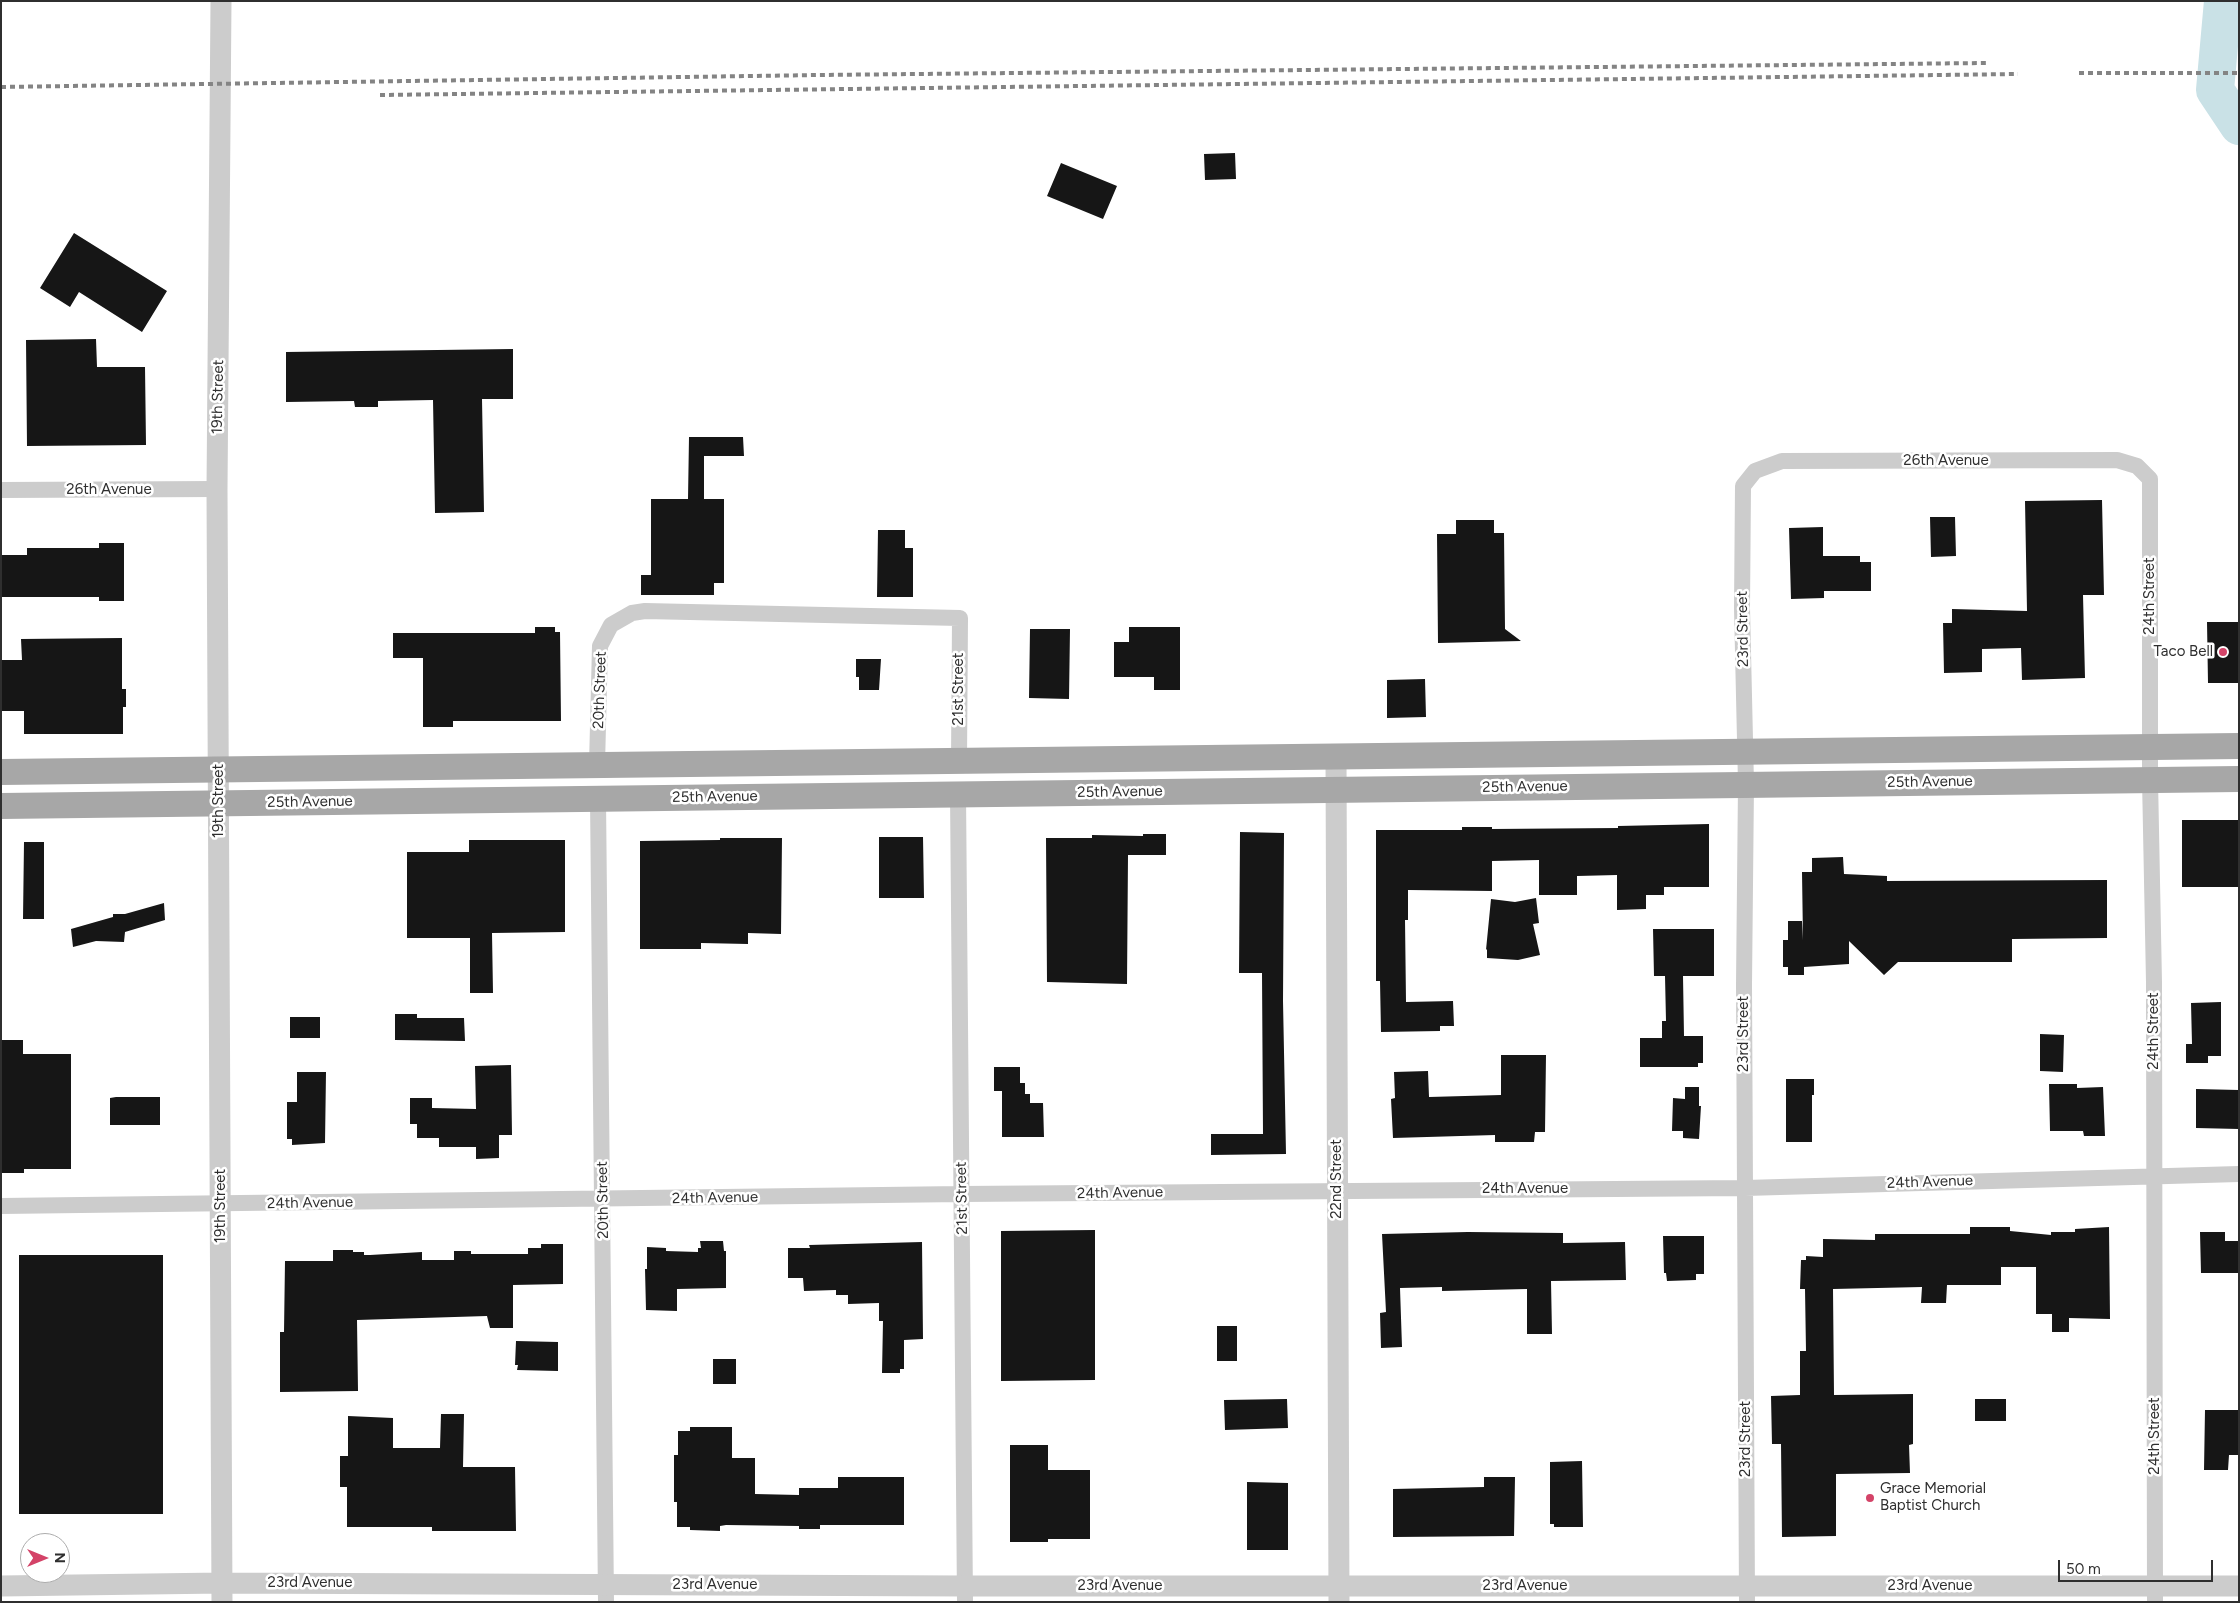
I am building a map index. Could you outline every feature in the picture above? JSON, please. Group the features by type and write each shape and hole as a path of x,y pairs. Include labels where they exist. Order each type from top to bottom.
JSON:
{"main road":[{"path":"1,772 1745,750 2239,746"},
{"name":"25th Avenue","path":"1,806 2239,779"}],"street":[{"name":"19th Street","path":"221,1 217,489 222,1592"},
{"name":"26th Avenue","path":"1755,471 1782,461 2117,460 2137,466"},
{"name":"24th Street","path":"2137,466 2150,479 2150,779 2154,982 2155,1594"},
{"name":"23rd Street","path":"1747,1594 1746,784 1742,608 1743,486 1755,471"},
{"name":"26th Avenue","path":"1,490 217,489"},
{"name":"20th Street","path":"598,765 600,646 611,625 632,613 645,611 960,618"},
{"name":"21st Street","path":"959,761 960,618"},
{"name":"22nd Street","path":"1336,756 1339,1594"},
{"name":"21st Street","path":"958,793 965,1594"},
{"name":"20th Street","path":"598,798 606,1593"},
{"name":"24th Avenue","path":"1,1206 603,1200 962,1194 1745,1188 2239,1174"},
{"name":"23rd Avenue","path":"1,1586 222,1592 2155,1594 2239,1586"}],"building":[{"path":"1235,153 1236,179 1205,180 1204,154"},
{"path":"1061,163 1117,186 1103,219 1047,196"},
{"path":"74,233 167,291 142,332 79,292 70,307 40,288"},
{"path":"96,339 97,367 145,367 146,445 27,446 26,340"},
{"path":"513,349 513,399 482,399 484,512 435,513 433,400 378,401 378,407 355,407 354,401 286,402 286,352"},
{"path":"689,437 743,437 744,456 704,456 704,499 724,499 724,583 714,583 714,595 641,595 641,575 651,575 651,499 688,499"},
{"path":"2102,500 2104,595 2083,595 2085,678 2022,680 2021,648 1982,649 1982,672 1944,673 1943,623 1952,623 1952,609 2027,611 2025,501"},
{"path":"1930,517 1955,517 1956,556 1931,557"},
{"path":"1456,520 1494,520 1494,533 1504,533 1505,629 1521,641 1438,643 1437,534 1456,534"},
{"path":"1823,527 1823,556 1860,556 1860,562 1871,562 1871,591 1824,591 1824,598 1791,599 1789,528"},
{"path":"878,530 905,530 905,548 913,548 913,597 877,597"},
{"path":"99,543 124,543 124,601 99,601 99,597 1,597 1,555 27,555 27,548 99,548"},
{"name":"Taco Bell","path":"2207,622 2239,622 2239,683 2208,683"},
{"path":"535,627 555,627 555,632 560,632 561,721 453,721 453,727 423,727 423,658 393,658 393,633 535,633"},
{"path":"1129,627 1180,627 1180,690 1154,690 1154,677 1114,677 1114,642 1129,642"},
{"path":"1030,629 1070,629 1069,699 1029,698"},
{"path":"122,638 122,689 126,689 126,707 123,707 123,734 24,734 24,711 1,711 1,660 22,660 21,639"},
{"path":"856,659 881,659 879,690 859,690 859,677 856,677"},
{"path":"1425,679 1426,717 1387,718 1387,680"},
{"path":"2182,820 2239,820 2239,887 2182,887"},
{"path":"1709,824 1709,887 1664,887 1664,895 1646,895 1646,909 1617,910 1617,875 1577,876 1577,895 1539,895 1539,860 1492,861 1492,891 1408,890 1408,920 1405,920 1406,1002 1453,1001 1454,1026 1440,1026 1440,1031 1381,1032 1380,981 1376,981 1376,830 1462,830 1462,827 1492,827 1492,829 1618,828 1618,826"},
{"path":"1240,832 1284,833 1283,1001 1286,1154 1211,1155 1211,1134 1263,1134 1262,973 1239,973"},
{"path":"1143,834 1166,834 1166,855 1128,855 1127,984 1047,982 1046,838 1092,838 1092,835 1143,836"},
{"path":"879,837 923,837 924,898 879,898"},
{"path":"720,838 782,838 781,934 748,933 748,944 701,943 701,949 640,949 640,841 720,840"},
{"path":"469,840 565,840 565,932 492,933 493,993 470,993 470,938 407,938 407,852 469,852"},
{"path":"24,842 44,842 44,919 23,919"},
{"path":"1843,857 1844,874 1887,876 1887,881 2107,880 2107,938 2012,939 2012,962 1898,962 1884,975 1849,941 1849,964 1804,967 1804,975 1788,975 1788,967 1783,967 1783,940 1788,940 1788,921 1802,921 1803,940 1802,872 1812,872 1812,858"},
{"path":"1536,898 1539,923 1533,924 1540,955 1518,960 1487,958 1486,950 1491,899 1515,902"},
{"path":"164,903 165,920 125,932 124,942 96,941 73,947 71,929 113,917 113,914 125,914"},
{"path":"1653,929 1714,929 1714,976 1683,976 1684,1036 1703,1036 1703,1063 1698,1063 1698,1067 1640,1067 1640,1038 1662,1038 1662,1021 1666,1021 1665,976 1654,976"},
{"path":"2221,1002 2221,1056 2208,1056 2208,1063 2186,1063 2186,1044 2192,1044 2191,1003"},
{"path":"395,1014 417,1014 417,1018 464,1018 465,1041 395,1040"},
{"path":"290,1017 320,1017 320,1038 290,1038"},
{"path":"2040,1034 2064,1035 2063,1072 2040,1071"},
{"path":"1,1040 23,1040 23,1054 71,1054 71,1169 24,1169 24,1173 1,1173"},
{"path":"1501,1055 1546,1055 1545,1132 1535,1132 1534,1142 1495,1142 1495,1135 1393,1138 1391,1099 1395,1098 1394,1072 1428,1071 1429,1097 1501,1095"},
{"path":"511,1065 512,1135 499,1135 499,1158 476,1159 476,1147 439,1147 439,1138 417,1138 417,1124 410,1124 410,1098 432,1098 432,1108 476,1109 475,1066"},
{"path":"994,1067 1020,1067 1020,1083 1025,1083 1025,1094 1030,1094 1030,1103 1043,1103 1044,1137 1002,1137 1002,1091 994,1091"},
{"path":"297,1072 326,1072 325,1143 292,1145 292,1139 287,1139 287,1102 297,1102"},
{"path":"1786,1079 1814,1079 1812,1142 1786,1142"},
{"path":"2049,1084 2077,1084 2077,1088 2103,1087 2105,1136 2084,1136 2083,1131 2050,1131"},
{"path":"1685,1087 1699,1087 1699,1106 1701,1106 1699,1139 1683,1138 1683,1131 1672,1131 1673,1098 1685,1099"},
{"path":"2196,1089 2239,1090 2239,1129 2196,1128"},
{"path":"160,1097 160,1125 110,1125 110,1098"},
{"path":"1970,1227 2010,1227 2010,1231 2051,1235 2051,1232 2075,1232 2075,1229 2109,1227 2110,1319 2069,1318 2069,1332 2052,1332 2052,1314 2036,1314 2036,1267 2001,1267 2001,1285 1947,1285 1946,1303 1921,1303 1922,1287 1833,1289 1834,1395 1913,1394 1913,1444 1909,1445 1910,1473 1836,1474 1836,1536 1782,1537 1781,1444 1772,1444 1771,1396 1800,1395 1800,1351 1806,1351 1805,1289 1800,1289 1801,1260 1806,1260 1806,1256 1823,1257 1823,1239 1875,1240 1875,1234 1970,1234"},
{"path":"1095,1230 1095,1380 1001,1381 1001,1231"},
{"path":"1468,1232 1563,1233 1563,1243 1625,1242 1626,1280 1551,1281 1552,1334 1527,1334 1527,1289 1442,1291 1442,1287 1400,1288 1402,1347 1381,1348 1380,1313 1386,1312 1382,1234"},
{"path":"2200,1232 2225,1232 2225,1241 2239,1241 2239,1273 2201,1273"},
{"path":"1663,1236 1704,1236 1704,1274 1696,1274 1696,1280 1667,1281 1666,1273 1664,1273"},
{"path":"700,1241 723,1241 724,1251 726,1251 726,1288 677,1289 677,1311 646,1310 645,1269 647,1269 647,1247 666,1248 666,1251 698,1252 698,1248 701,1248"},
{"path":"922,1242 923,1339 904,1340 904,1369 900,1369 900,1373 882,1373 883,1321 879,1321 879,1303 848,1304 848,1295 836,1295 836,1290 804,1291 803,1278 788,1278 788,1248 810,1248 809,1245"},
{"path":"541,1244 563,1244 563,1284 513,1285 513,1328 490,1328 487,1316 357,1320 358,1391 280,1392 280,1332 284,1332 285,1261 333,1261 333,1250 353,1250 353,1252 364,1252 364,1255 422,1252 422,1260 454,1260 454,1251 471,1251 471,1254 528,1254 528,1248 541,1248"},
{"path":"19,1255 163,1255 163,1514 19,1514"},
{"path":"1217,1326 1237,1326 1237,1361 1217,1361"},
{"path":"516,1341 558,1342 558,1371 517,1370 518,1365 515,1365"},
{"path":"713,1359 736,1359 736,1384 713,1384"},
{"path":"1287,1399 1288,1428 1225,1430 1224,1400"},
{"path":"1975,1399 2006,1399 2006,1421 1975,1421"},
{"path":"2205,1410 2239,1410 2239,1455 2229,1455 2228,1470 2204,1470"},
{"path":"441,1414 464,1414 463,1467 515,1467 516,1531 432,1531 432,1527 347,1527 347,1487 340,1487 340,1456 348,1456 348,1416 393,1418 393,1448 440,1448"},
{"path":"690,1427 732,1427 732,1458 755,1458 755,1494 799,1495 799,1488 838,1488 838,1477 904,1477 904,1525 820,1525 820,1529 799,1529 799,1526 726,1525 720,1526 720,1531 690,1530 690,1527 677,1527 677,1502 674,1502 674,1455 678,1455 678,1431 690,1431"},
{"path":"1010,1445 1048,1445 1048,1470 1090,1470 1090,1539 1048,1539 1048,1542 1010,1542"},
{"path":"1582,1461 1583,1527 1554,1527 1554,1524 1550,1524 1550,1462"},
{"path":"1484,1477 1515,1477 1514,1536 1393,1537 1393,1489 1484,1487"},
{"path":"1247,1482 1288,1483 1288,1550 1247,1550"}],"waterway":[{"path":"2223,1 2215,90 2239,126"}],"railway":[{"path":"1,87 819,75 1986,63"},
{"path":"2079,73 2239,73"},
{"path":"380,95 2018,74"}],"place":[{"name":"Taco Bell","path":"2223,652"},
{"name":"Grace Memorial Baptist Church","path":"1870,1498"}]}
